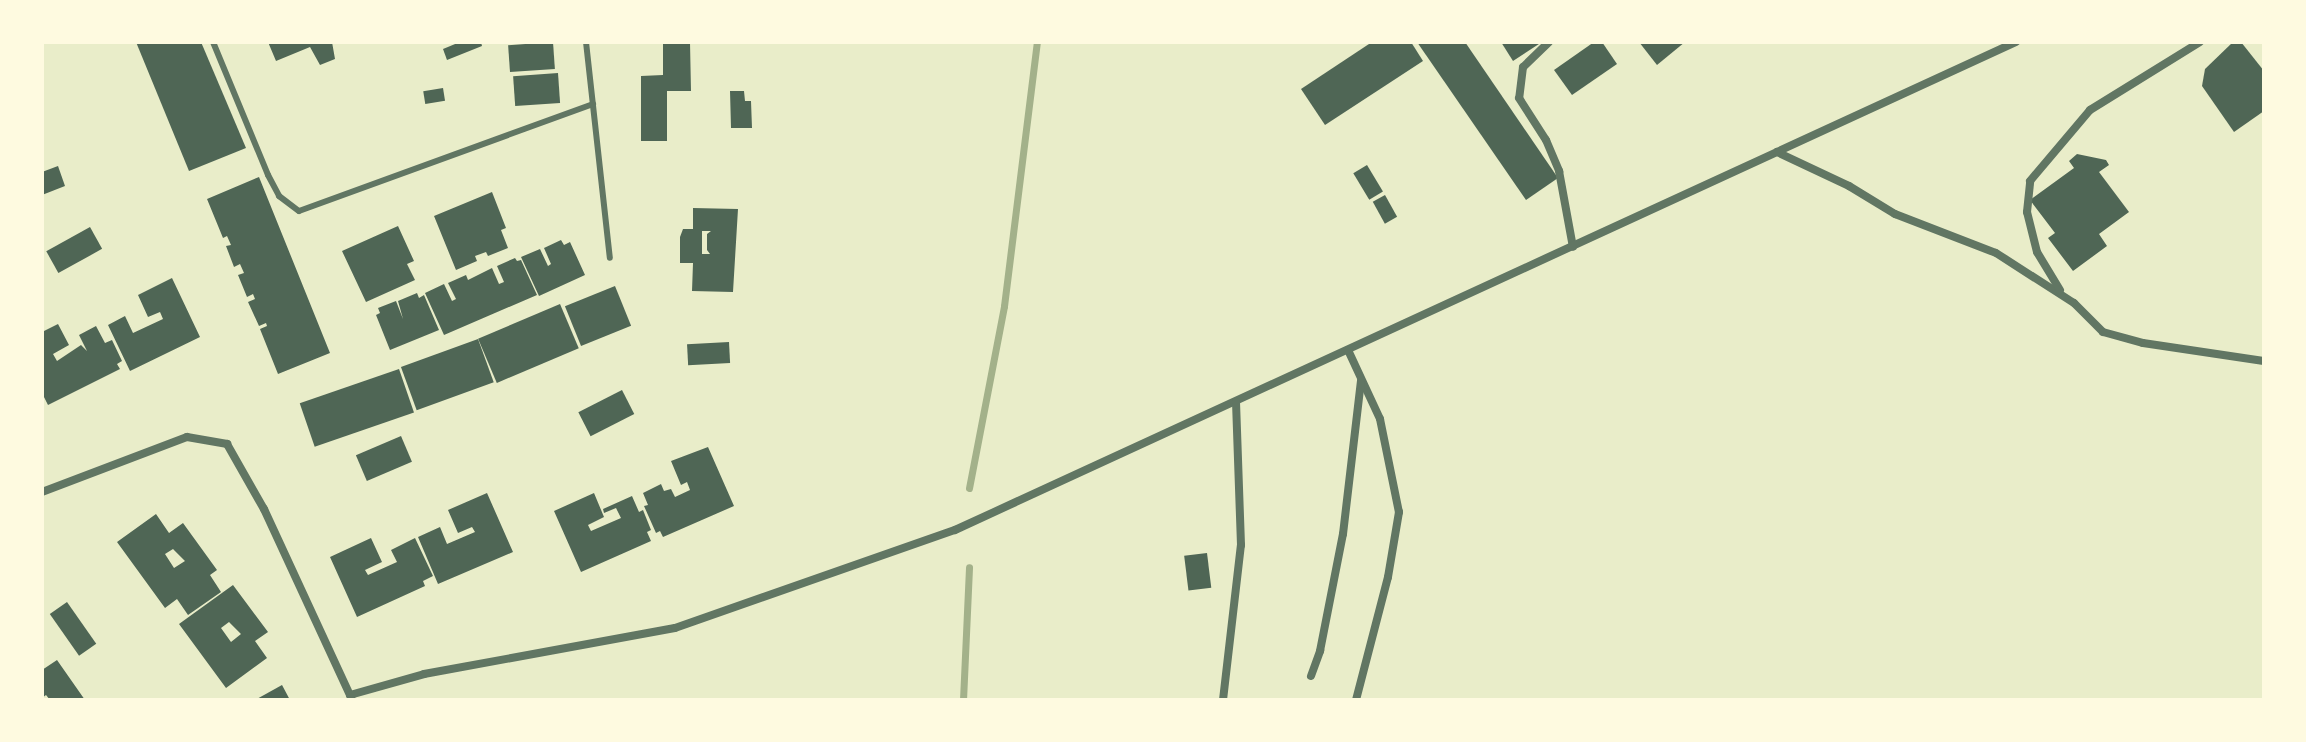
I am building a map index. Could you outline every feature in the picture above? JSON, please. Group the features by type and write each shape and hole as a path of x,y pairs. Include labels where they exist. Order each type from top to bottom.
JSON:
{"street":[{"path":"1549,42 1523,67 1519,98 1546,140 1559,171 1573,247"},
{"path":"42,492 187,437 227,444 264,509 351,698 424,674 675,628 955,530 2016,42"},
{"path":"2062,294 2037,252 2027,212 2030,181 2090,110 2200,42"},
{"path":"1777,152 1849,186 1895,214 1996,253 2062,294 2103,332 2158,345 2264,361"},
{"path":"1348,350 1380,419 1399,512 1388,577 1356,700"},
{"path":"1311,676 1320,651 1343,534 1362,379"},
{"path":"1223,700 1241,545 1236,402"}],"lane":[{"path":"213,42 268,175 279,196 299,211 593,104"},
{"path":"586,42 610,258"}],"building":[{"path":"136,42 201,42 246,148 189,171"},
{"path":"268,42 332,42 335,59 320,65 310,47 276,61"},
{"path":"460,42 481,42 482,46 447,60 443,49"},
{"path":"553,42 555,69 510,72 508,45"},
{"path":"663,42 690,42 691,91 667,91 667,141 641,141 641,76 663,75"},
{"path":"1372,42 1411,42 1423,61 1325,125 1301,89"},
{"path":"1417,42 1465,42 1558,178 1526,200"},
{"path":"1501,42 1542,42 1513,61"},
{"path":"1594,42 1602,42 1617,64 1572,95 1554,70"},
{"path":"1639,42 1685,42 1657,65"},
{"path":"2233,42 2241,42 2264,71 2264,111 2234,132 2202,86 2205,69"},
{"path":"558,73 560,103 515,106 513,76"},
{"path":"443,88 445,101 425,104 423,91"},
{"path":"730,91 744,91 745,101 751,101 752,128 731,128"},
{"path":"2077,154 2106,160 2109,165 2099,172 2129,212 2099,234 2107,246 2073,271 2048,238 2055,233 2030,200 2074,168 2069,161"},
{"path":"1367,165 1383,192 1369,200 1353,173"},
{"path":"58,166 65,186 42,195 42,172"},
{"path":"259,177 330,353 278,374 260,329 267,326 266,323 259,326 248,302 255,299 253,294 247,297 238,275 244,273 240,264 234,267 226,246 231,245 227,236 223,238 207,199"},
{"path":"492,192 506,228 501,230 508,248 488,256 486,252 475,256 477,261 456,270 434,216"},
{"path":"1385,195 1397,217 1385,224 1373,202"},
{"path":"693,208 738,209 733,292 692,291 693,263 680,263 680,237 683,229 693,229","holes":["702,231 711,231 707,234 710,254 702,254"]},
{"path":"398,226 414,261 407,264 415,280 366,302 342,251"},
{"path":"90,227 102,249 58,273 46,251"},
{"path":"561,240 564,245 570,242 585,275 539,296 521,257 540,249 548,266 551,264 544,248"},
{"path":"515,258 521,260 537,295 444,335 425,293 444,284 452,301 456,299 448,283 466,275 468,280 492,268 499,284 504,282 497,266"},
{"path":"172,278 200,337 130,371 108,325 125,316 133,333 163,319 160,312 148,317 138,295"},
{"path":"615,286 631,326 581,346 565,306"},
{"path":"417,293 419,298 424,295 439,330 390,350 376,315 380,313 378,308 396,301 403,319 398,301"},
{"path":"560,304 579,348 497,383 478,339"},
{"path":"58,324 69,345 53,354 57,361 81,345 87,351 79,335 96,326 105,343 112,340 122,361 117,364 120,369 48,405 42,393 42,332"},
{"path":"478,339 494,382 417,410 401,367"},
{"path":"729,342 730,363 688,365 687,344"},
{"path":"399,369 414,412 315,447 300,403"},
{"path":"622,390 634,414 591,436 578,412"},
{"path":"401,436 412,462 367,481 356,455"},
{"path":"708,447 734,506 663,537 660,531 656,533 644,506 648,505 643,493 661,484 664,491 671,489 675,497 690,490 687,482 681,485 671,461"},
{"path":"487,493 513,552 438,584 418,537 440,527 447,544 475,532 472,527 458,533 448,510"},
{"path":"594,493 604,517 588,525 591,531 621,518 616,508 604,513 603,509 632,496 639,512 643,510 651,530 647,532 651,541 581,572 554,511"},
{"path":"156,514 169,533 183,523 217,570 210,575 221,592 188,615 177,599 165,608 117,542","holes":["173,549 185,561 174,568 165,554"]},
{"path":"371,538 382,562 365,570 368,575 397,562 391,550 415,538 433,576 423,581 425,586 357,617 330,557"},
{"path":"1207,553 1211,588 1188,591 1184,556"},
{"path":"233,585 268,632 255,641 267,658 226,688 179,624","holes":["229,622 241,634 231,642 221,628"]},
{"path":"67,602 96,644 79,656 50,614"},
{"path":"57,660 85,700 50,700 46,695 42,698 42,670"},
{"path":"282,685 290,700 255,700"}],"waterway":[{"path":"969,488 1004,306 1037,42"},
{"path":"963,700 969,567"}]}
